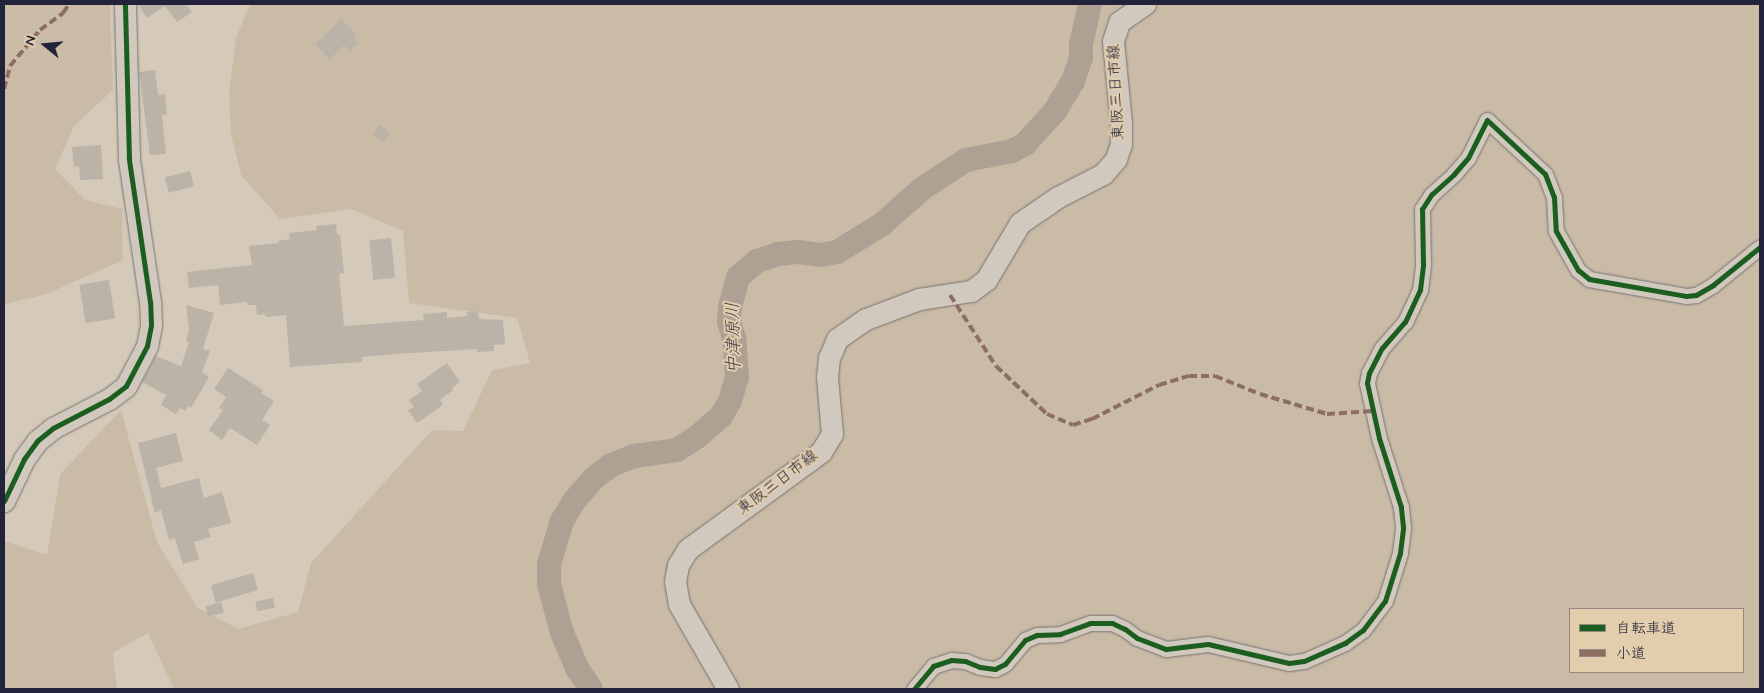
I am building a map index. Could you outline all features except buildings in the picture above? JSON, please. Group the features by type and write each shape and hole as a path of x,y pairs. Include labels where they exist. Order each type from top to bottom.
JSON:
{"main road":[{"path":"4,501 21,465 37,441 52,428 109,399 126,386 147,346 150,326 150,302 133,197 129,159 126,4"},
{"name":"東阪三日市線","path":"728,689 679,604 675,581 678,565 688,549 821,452 832,434 827,377 829,358 837,339 866,319 919,299 970,291 986,280 1020,223 1058,197 1103,174 1116,159 1121,144 1121,123 1112,40 1119,22 1145,4"}],"street":[{"path":"914,689 932,666 951,660 965,661 980,667 995,669 1005,664 1026,640 1037,635 1060,634 1090,623 1112,623 1125,629 1137,638 1166,649 1180,649 1208,644 1289,663 1304,661 1346,643 1363,630 1385,601 1400,554 1403,528 1401,507 1379,438 1366,383 1382,348 1405,322 1420,290 1423,264 1422,209 1430,195 1454,174 1468,158 1487,120 1545,174 1554,197 1556,231 1578,270 1589,279 1686,296 1696,295 1713,285 1760,247"}],"shaded area":[{"path":"4,4 110,4 113,90 74,126 55,169 85,200 122,209 123,260 44,295 4,304"},
{"path":"250,4 1760,4 1760,689 174,689 148,633 113,653 117,689 4,689 4,541 47,555 60,474 121,410 157,542 197,607 238,629 298,612 311,563 432,430 463,431 492,370 530,363 517,318 409,303 403,231 351,209 280,219 241,175 231,134 229,91 236,38"}],"waterway":[{"name":"中津原川","path":"591,689 577,668 562,633 549,584 549,564 562,521 574,501 594,478 611,465 634,456 677,450 697,437 721,416 730,401 737,377 734,338 729,322 730,307 738,277 757,261 778,254 798,252 821,255 837,252 881,225 923,188 966,160 1012,151 1025,144 1055,111 1073,81 1081,58 1081,44 1090,4"}],"marked path":[{"path":"4,89 10,66 40,30 63,13 69,4"},
{"path":"950,295 996,366 1047,414 1073,425 1092,419 1159,385 1189,376 1215,376 1260,394 1327,414 1373,411"}],"cycle path":[{"path":"4,501 24,459 37,441 53,428 109,399 126,386 147,346 151,325 150,302 129,159 125,4"},
{"path":"914,689 933,666 951,660 965,661 980,667 995,669 1005,664 1025,640 1037,635 1060,634 1090,623 1112,623 1125,629 1137,638 1166,649 1208,644 1289,663 1304,661 1345,643 1363,630 1385,601 1400,553 1403,527 1401,507 1379,438 1367,383 1369,373 1382,348 1405,322 1420,290 1423,264 1422,209 1431,195 1468,158 1487,120 1545,174 1554,197 1556,231 1578,270 1589,279 1686,296 1696,295 1713,285 1760,247"}]}
